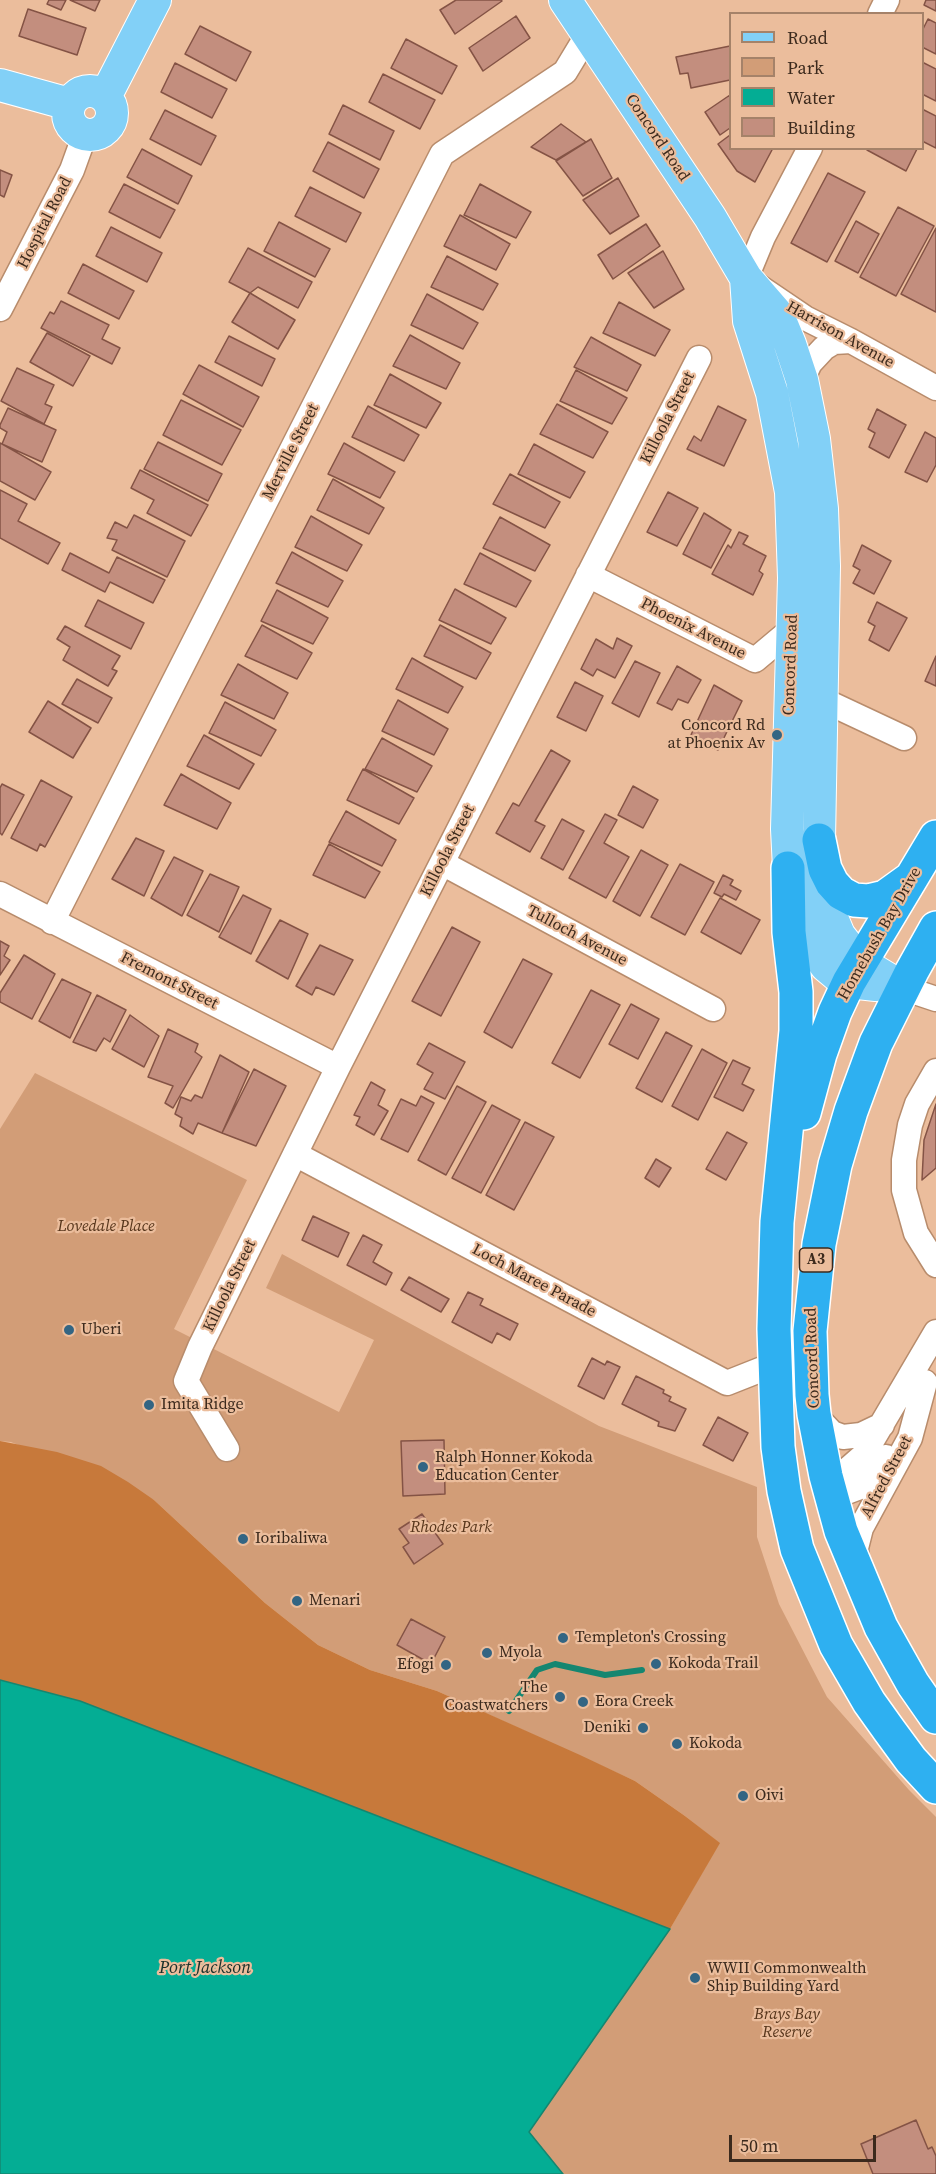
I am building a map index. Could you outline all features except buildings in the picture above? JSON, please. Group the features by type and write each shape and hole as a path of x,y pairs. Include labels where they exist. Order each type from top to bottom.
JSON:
{"highway":[{"name":"Homebush Bay Drive","path":"780,1205 820,1054 835,1012 854,972 936,837"},
{"path":"819,840 827,875 836,888 854,900 868,901 885,897 911,878"},
{"path":"780,1205 786,1120 796,1031 796,992 789,932 788,868"},
{"name":"A3","path":"903,988 936,928"},
{"name":"Concord Road","path":"903,988 876,1043 851,1111 835,1165 819,1244 810,1331 810,1373 814,1414 841,1531 881,1628 896,1656 936,1717"},
{"name":"A3","path":"780,1205 775,1270 778,1447 796,1549 836,1645 869,1702 936,1787"},
{"path":"784,1491 829,1487"}],"main road":[{"path":"105,97 155,0"},
{"name":"Concord Road","path":"565,0 715,225 746,278 778,315 802,380 814,439 822,509 824,566 820,698 819,876 827,910 854,972 831,972 813,948 792,900 787,829 794,578 791,492 772,393 749,321 746,278"},
{"path":"0,85 69,104"},
{"path":"85,92 99,93 105,97 112,109 109,123 99,133 79,132 70,123 69,104 73,98 85,92"},
{"path":"854,972 903,988"}],"street":[{"name":"Merville Street","path":"52,922 442,154 566,72 588,34"},
{"name":"Hospital Road","path":"0,309 72,170 85,134"},
{"path":"746,278 763,237 809,150"},
{"name":"Harrison Avenue","path":"746,278 806,318 936,388"},
{"path":"802,380 810,363 824,348 834,342 851,341"},
{"name":"Killoola Street","path":"227,1449 186,1381 200,1347 338,1067 699,358"},
{"name":"Phoenix Avenue","path":"588,575 755,660 792,629"},
{"path":"790,684 904,738"},
{"name":"Tulloch Avenue","path":"442,863 713,1010"},
{"name":"Fremont Street","path":"0,894 338,1067"},
{"path":"903,988 936,999"},
{"path":"936,1071 917,1104 910,1125 904,1170 904,1190 915,1233 936,1265"},
{"name":"Loch Maree Parade","path":"295,1154 727,1383 775,1364"},
{"name":"Alfred Street","path":"829,1487 854,1466 867,1449 936,1332"},
{"name":"Alfred Street","path":"829,1487 860,1487 881,1464 931,1372"},
{"name":"Alfred Street","path":"858,1574 856,1548 858,1536 867,1514 910,1438 931,1372"},
{"name":"Alfred Street","path":"814,1414 832,1433 843,1437 861,1436 882,1425"}],"green space":[{"path":"35,1073 247,1180 174,1329 339,1412 374,1340 266,1288 282,1254 599,1426 757,1487 757,1537 779,1604 827,1697 909,1790 936,1817 936,2174 563,2174 529,2132 670,1929 719,1843 635,1781 437,1691 370,1670 318,1645 265,1603 154,1500 11,1442 0,1441 0,1129"}],"shaded area":[{"path":"0,1441 57,1452 101,1466 154,1500 265,1603 318,1645 370,1670 437,1691 580,1755 635,1781 685,1816 720,1843 670,1929 80,1701 0,1680"}],"water":[{"name":"Port Jackson","path":"0,1680 80,1701 670,1929 529,2132 563,2174 0,2174"}],"waterway":[{"path":"509,1711 537,1670 555,1664 605,1675 642,1670"}],"place":[{"name":"Concord Rd at Phoenix Av","path":"777,735"},
{"name":"Uberi","path":"69,1330"},
{"name":"Imita Ridge","path":"149,1405"},
{"name":"Ralph Honner Kokoda Education Center","path":"423,1467"},
{"name":"Ioribaliwa","path":"243,1539"},
{"name":"Menari","path":"297,1601"},
{"name":"Templeton's Crossing","path":"563,1638"},
{"name":"Myola","path":"487,1653"},
{"name":"Kokoda Trail","path":"656,1664"},
{"name":"Efogi","path":"446,1665"},
{"name":"The Coastwatchers","path":"560,1697"},
{"name":"Eora Creek","path":"583,1702"},
{"name":"Deniki","path":"643,1728"},
{"name":"Kokoda","path":"677,1744"},
{"name":"Oivi","path":"743,1796"},
{"name":"WWII Commonwealth Ship Building Yard","path":"695,1978"}],"park label":[{"name":"Lovedale Place","path":"106,1227"},
{"name":"Rhodes Park","path":"451,1528"},
{"name":"Brays Bay Reserve","path":"787,2024"}]}
